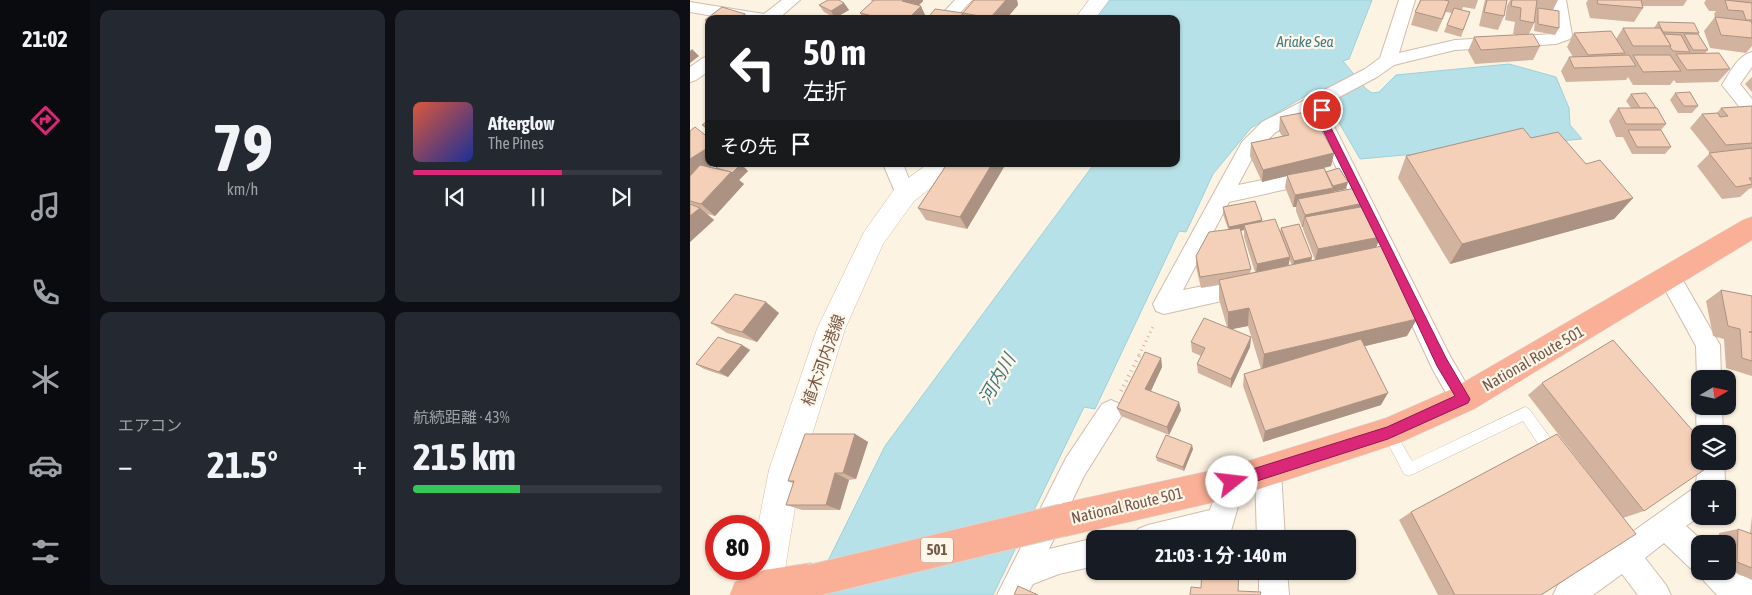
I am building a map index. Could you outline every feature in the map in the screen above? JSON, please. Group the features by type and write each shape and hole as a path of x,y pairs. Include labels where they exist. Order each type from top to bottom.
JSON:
{"highway":[{"name":"National Route 501","path":"756,591 810,581 1063,520 1232,482 1388,432 1464,399 1752,228"}],"main road":[{"path":"1088,15 1099,0"},
{"name":"植木河内港線","path":"756,591 785,470 831,329 873,238 905,194 941,167"}],"street":[{"path":"773,15 792,0"},
{"path":"949,15 964,0"},
{"path":"1388,61 1407,0"},
{"path":"1164,304 1249,147 1269,127 1371,73 1388,61 1455,45 1556,39 1564,35 1558,0"},
{"path":"690,7 738,15"},
{"path":"1752,58 1743,66 1731,85 1752,111"},
{"path":"690,76 705,65"},
{"path":"1321,98 1323,122 1346,169 1381,257 1464,399"},
{"path":"894,167 905,194"},
{"path":"1223,196 1346,169"},
{"path":"1670,277 1708,345 1709,370"},
{"path":"1164,304 1268,282"},
{"path":"1018,584 1075,467 1111,412"},
{"path":"1268,472 1271,530"},
{"path":"1185,530 1222,521 1232,482"},
{"path":"1568,595 1622,551 1665,525 1691,506"},
{"path":"1665,525 1691,550"},
{"path":"1622,551 1656,595"},
{"path":"1018,584 1059,560 1086,554"},
{"path":"1273,580 1274,595"},
{"path":"1723,580 1731,588 1752,593"}],"lane":[{"path":"1388,432 1410,469 1525,413 1558,460"}],"path":[{"path":"1111,412 1164,304"}],"water":[{"path":"1110,0 1372,0 1349,59 1343,61 1366,89 1372,93 1379,92 1396,75 1509,64 1556,77 1569,108 1570,125 1582,139 1360,159 1319,88 1251,128 1213,174 1186,232 1179,231 1095,409 1084,407 993,595 811,595 885,446 1092,167 1180,167 1180,15 1098,15"}],"building":[{"path":"828,0 839,0 844,3 831,11 819,5"},
{"path":"874,0 903,0 921,6 912,15 868,15 860,13"},
{"path":"974,0 1006,0 993,15 963,13"},
{"path":"1421,0 1449,1 1442,19 1415,12"},
{"path":"1487,0 1507,0 1504,16 1484,12"},
{"path":"1512,0 1537,0 1534,23 1520,20 1521,8 1511,6"},
{"path":"1597,0 1641,0 1643,8 1598,4"},
{"path":"1725,0 1752,3 1752,20 1746,20 1743,11 1728,10"},
{"path":"722,7 745,14 744,15 712,15"},
{"path":"1454,8 1470,12 1463,30 1447,25"},
{"path":"1538,8 1559,11 1559,28 1538,24"},
{"path":"935,9 963,13 961,15 930,15"},
{"path":"1715,17 1751,21 1752,38 1721,35"},
{"path":"1658,22 1694,23 1699,33 1663,32"},
{"path":"1623,28 1660,28 1671,46 1633,46"},
{"path":"1611,31 1625,53 1588,55 1574,33"},
{"path":"1533,34 1540,46 1481,50 1474,37"},
{"path":"1664,34 1681,35 1690,52 1673,51"},
{"path":"1684,34 1698,34 1708,50 1693,50"},
{"path":"1719,53 1730,69 1687,70 1676,54"},
{"path":"1629,55 1636,66 1574,68 1569,57"},
{"path":"1633,55 1670,55 1681,71 1643,72"},
{"path":"1690,92 1698,106 1684,106 1675,93"},
{"path":"1646,93 1656,108 1640,108 1631,94"},
{"path":"1752,106 1752,143 1726,145 1702,114 1718,113 1720,117 1728,116 1721,108"},
{"path":"1618,108 1657,108 1666,124 1626,124"},
{"path":"1311,111 1334,153 1263,170 1251,143 1289,135 1280,117"},
{"path":"695,127 705,135 705,150 690,159 690,131"},
{"path":"1523,128 1531,138 1558,132 1586,164 1600,160 1633,198 1462,244 1406,156"},
{"path":"1628,130 1661,130 1671,147 1637,147"},
{"path":"1752,148 1752,178 1749,178 1752,184 1736,187 1709,153"},
{"path":"700,165 731,172 701,204 690,201 690,176"},
{"path":"717,167 738,167 732,173 716,168"},
{"path":"945,167 990,167 960,217 918,208"},
{"path":"1324,168 1333,188 1295,195 1287,175"},
{"path":"1339,168 1348,182 1333,186 1326,172"},
{"path":"1356,188 1364,203 1305,215 1298,199"},
{"path":"1255,201 1262,220 1229,227 1223,207"},
{"path":"690,204 700,208 690,216"},
{"path":"1366,206 1380,237 1318,249 1305,217"},
{"path":"1275,219 1290,257 1257,264 1244,225"},
{"path":"1299,224 1312,257 1294,261 1281,228"},
{"path":"1240,228 1251,269 1200,277 1196,256 1209,232"},
{"path":"1382,246 1417,319 1264,354 1249,308 1228,312 1219,280"},
{"path":"1721,290 1752,296 1752,361 1742,358 1740,329 1728,326"},
{"path":"735,294 766,302 742,332 711,323"},
{"path":"1204,318 1251,337 1231,379 1197,364 1205,348 1191,342"},
{"path":"718,337 742,345 719,372 696,364"},
{"path":"1361,339 1388,393 1265,431 1244,374"},
{"path":"1613,340 1691,429 1691,470 1704,470 1644,511 1542,383"},
{"path":"1145,352 1161,358 1145,389 1179,402 1167,427 1117,408"},
{"path":"805,434 855,434 843,473 835,473 826,505 786,505 794,481 788,481"},
{"path":"1557,434 1636,534 1541,595 1455,595 1411,512"},
{"path":"1166,435 1192,445 1183,467 1156,457"},
{"path":"1738,529 1752,534 1752,568 1737,562"},
{"path":"1201,580 1239,580 1238,591 1261,592 1260,595 1190,595 1191,587 1201,588"},
{"path":"1018,586 1038,595 1014,595"}],"route":[{"path":"1232,482 1388,432 1464,399 1441,362 1323,122 1322,110"}],"water label":[{"name":"Ariake Sea","path":"1305,42"},
{"name":"河内川","path":"997,379"}]}
